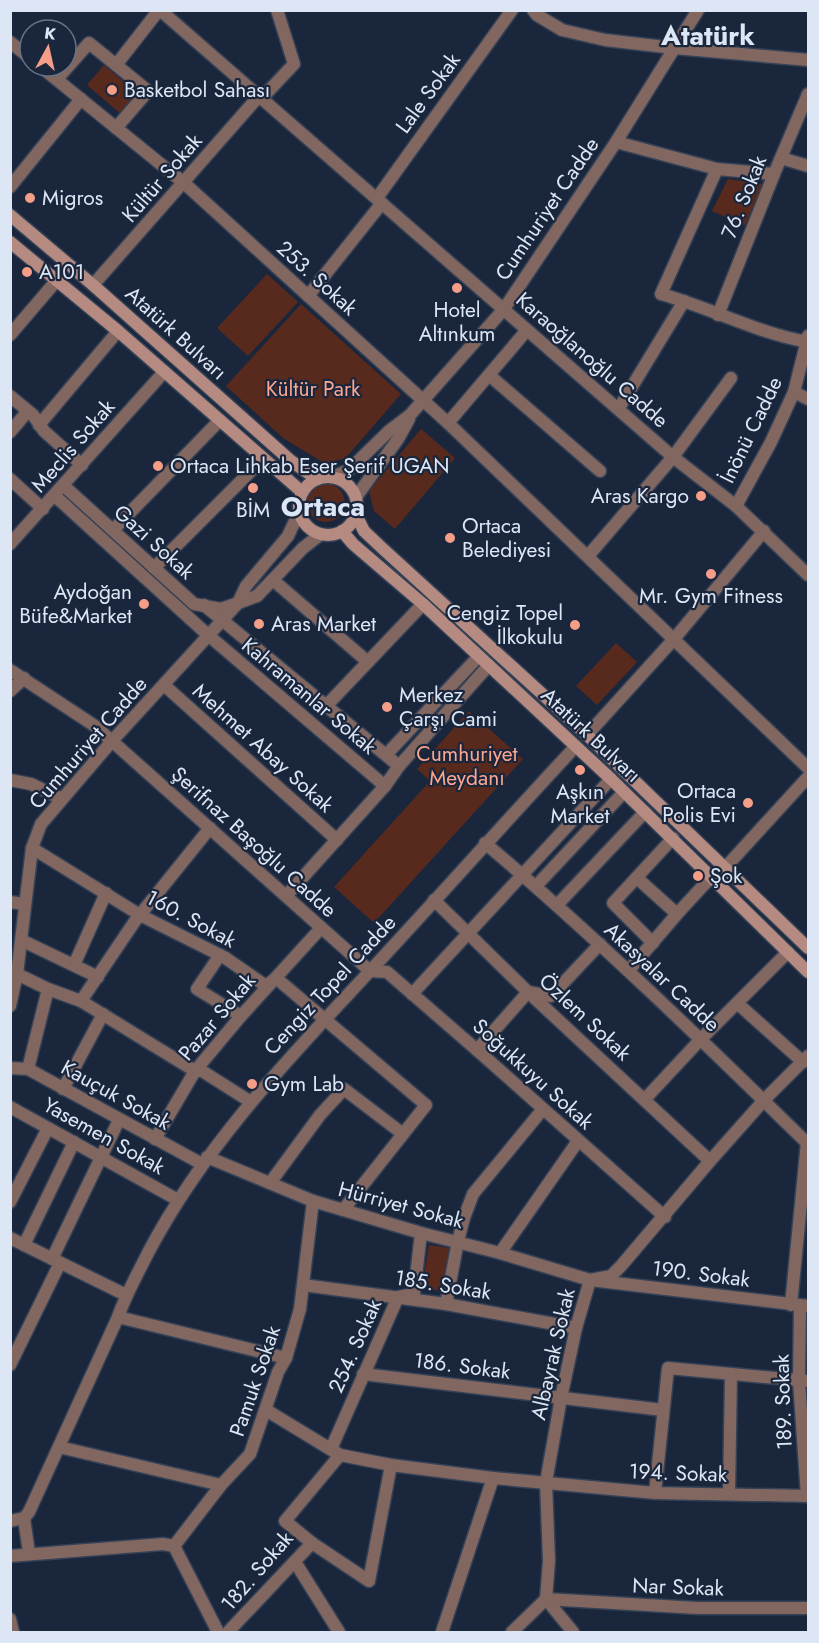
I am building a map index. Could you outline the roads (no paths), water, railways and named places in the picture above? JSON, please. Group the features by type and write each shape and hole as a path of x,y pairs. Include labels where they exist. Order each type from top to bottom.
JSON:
{"main road":[{"name":"Atatürk Bulvarı","path":"10,215 93,285 291,461 317,479"},
{"name":"Atatürk Bulvarı","path":"10,242 118,331 302,492"},
{"path":"332,477 347,484 356,498 356,515 353,522 342,531 335,534 321,534 309,527 300,510 302,492 317,479 332,477"},
{"name":"Atatürk Bulvarı","path":"356,515 364,531 376,543 587,735 808,948"},
{"name":"Atatürk Bulvarı","path":"342,531 353,544 423,604 611,779 808,972"}],"street":[{"path":"116,65 159,10"},
{"name":"Karaoğlanoğlu Cadde","path":"159,10 674,457 736,506 807,569"},
{"name":"Kültür Sokak","path":"93,285 261,97 294,64 277,10"},
{"name":"Lale Sokak","path":"308,296 379,201 512,10"},
{"name":"Cumhuriyet Cadde","path":"332,477 349,470 410,415 504,309 616,142 698,10"},
{"path":"538,12 562,30 605,40 808,60"},
{"path":"57,79 89,43 148,91 116,128"},
{"name":"253. Sokak","path":"57,79 184,183 448,423 808,768"},
{"name":"76. Sokak","path":"718,315 808,94"},
{"path":"10,187 81,99"},
{"path":"616,142 717,169 774,174"},
{"path":"781,158 808,166"},
{"path":"717,169 661,294 718,315 808,340"},
{"path":"10,334 57,280"},
{"path":"619,408 684,301"},
{"path":"448,423 527,330"},
{"path":"39,425 118,331"},
{"name":"İnönü Cadde","path":"736,506 771,442 794,392 808,340"},
{"name":"Meclis Sokak","path":"10,544 164,372"},
{"path":"489,375 600,471"},
{"path":"588,556 674,457 731,378"},
{"path":"794,392 808,399"},
{"path":"10,396 82,465"},
{"path":"10,432 28,411"},
{"name":"Cumhuriyet Cadde","path":"356,498 398,439 410,415"},
{"path":"112,530 220,420"},
{"path":"153,568 263,459"},
{"path":"10,479 43,509"},
{"name":"Gazi Sokak","path":"64,486 194,604 204,605 399,766"},
{"name":"Gazi Sokak","path":"55,496 208,635"},
{"name":"Cumhuriyet Cadde","path":"10,1006 16,944 25,904 32,848 41,824 112,741 238,603 246,586 288,536 300,510"},
{"path":"587,735 674,639 764,531"},
{"name":"Cumhuriyet Cadde","path":"238,603 257,596 303,548 321,534"},
{"path":"273,580 368,662"},
{"path":"204,605 221,609 238,603"},
{"path":"327,705 423,604"},
{"name":"Kahramanlar Sokak","path":"208,635 385,786"},
{"path":"386,755 479,656"},
{"path":"286,896 489,665"},
{"name":"Şerifnaz Başoğlu Cadde","path":"10,670 95,726 370,971"},
{"path":"10,691 24,678"},
{"name":"Mehmet Abay Sokak","path":"164,685 337,840"},
{"path":"448,688 459,698"},
{"name":"Cengiz Topel Cadde","path":"24,1518 59,1447 126,1295 178,1200 204,1161 251,1102 325,1018 575,747"},
{"path":"724,869 808,777"},
{"path":"412,994 611,779"},
{"path":"10,780 31,784 62,799"},
{"path":"536,886 624,792"},
{"path":"557,905 645,812"},
{"path":"81,1001 140,915 210,828"},
{"path":"653,944 609,899 637,878 673,838"},
{"name":"Akasyalar Cadde","path":"485,843 629,970 808,1143"},
{"name":"160. Sokak","path":"32,848 140,915 220,955 266,986 276,978"},
{"path":"629,970 712,876"},
{"path":"637,878 677,914"},
{"path":"74,965 106,893"},
{"name":"Özlem Sokak","path":"434,900 528,992 710,1161"},
{"path":"10,902 25,904"},
{"name":"Pazar Sokak","path":"155,1139 195,1071 241,1016 321,928"},
{"path":"16,944 74,965 98,977"},
{"path":"477,1050 528,992 551,996 600,944"},
{"path":"645,1099 788,952"},
{"path":"220,955 197,989 241,1016"},
{"name":"Soğukkuyu Sokak","path":"370,971 387,972 665,1217"},
{"path":"14,977 81,1001 195,1071 202,1071 251,1102"},
{"path":"276,978 426,1104 343,1210"},
{"path":"28,1069 48,989"},
{"path":"737,1003 806,1059"},
{"path":"63,1089 103,1014"},
{"name":"Albayrak Sokak","path":"546,1599 549,1561 546,1482 576,1328 590,1280 611,1276 665,1217 710,1161 765,1099 806,1059"},
{"name":"Kauçuk Sokak","path":"10,1068 28,1069 155,1139 204,1161"},
{"path":"270,1183 320,1116 344,1089 403,1134"},
{"name":"Yasemen Sokak","path":"10,1107 178,1200"},
{"path":"446,1304 458,1241 473,1194 543,1109"},
{"path":"10,1365 119,1120"},
{"path":"10,1202 48,1128"},
{"path":"500,1252 578,1141"},
{"path":"24,1245 74,1142"},
{"name":"189. Sokak","path":"808,1143 800,1306 808,1496"},
{"name":"Hürriyet Sokak","path":"204,1161 270,1183 313,1201 421,1233 500,1252 590,1280"},
{"name":"Pamuk Sokak","path":"174,1546 221,1485 250,1454 278,1372 286,1358 300,1310 313,1201"},
{"name":"254. Sokak","path":"335,1452 363,1374 398,1297 414,1294 421,1233"},
{"path":"10,1238 126,1295"},
{"name":"190. Sokak","path":"590,1280 800,1306"},
{"name":"185. Sokak","path":"303,1285 446,1304 576,1328"},
{"path":"118,1317 286,1358"},
{"path":"655,1493 668,1368 804,1381"},
{"name":"186. Sokak","path":"363,1374 663,1410"},
{"path":"729,1494 731,1374"},
{"path":"266,1410 335,1452"},
{"path":"59,1447 221,1485"},
{"name":"194. Sokak","path":"335,1452 391,1465 493,1478 655,1493 808,1496"},
{"name":"182. Sokak","path":"228,1632 312,1543 285,1521 335,1452"},
{"path":"312,1543 369,1581 391,1465"},
{"path":"442,1632 493,1478"},
{"path":"10,1521 24,1518 28,1553"},
{"path":"10,1556 163,1544 174,1546 216,1632"},
{"path":"295,1562 339,1632"},
{"path":"512,1632 546,1599 573,1632"},
{"name":"Nar Sokak","path":"546,1599 697,1608 808,1608"}],"place":[{"name":"Basketbol Sahası","path":"112,90"},
{"name":"Migros","path":"30,198"},
{"name":"A101","path":"27,272"},
{"name":"Hotel Altınkum","path":"457,288"},
{"name":"Ortaca Lihkab Eser Şerif UGAN","path":"158,466"},
{"name":"BİM","path":"253,488"},
{"name":"Aras Kargo","path":"701,496"},
{"name":"Ortaca Belediyesi","path":"450,538"},
{"name":"Mr. Gym Fitness","path":"711,574"},
{"name":"Aydoğan Büfe&Market","path":"144,604"},
{"name":"Aras Market","path":"259,624"},
{"name":"Cengiz Topel İlkokulu","path":"575,625"},
{"name":"Merkez Çarşı Cami","path":"387,707"},
{"name":"Aşkın Market","path":"580,770"},
{"name":"Ortaca Polis Evi","path":"748,803"},
{"name":"Şok","path":"698,876"},
{"name":"Gym Lab","path":"252,1084"}],"district":[{"name":"Atatürk","path":"708,36"},
{"name":"Ortaca","path":"323,507"}],"park label":[{"name":"Kültür Park","path":"313,389"},
{"name":"Cumhuriyet Meydanı","path":"467,766"}]}
